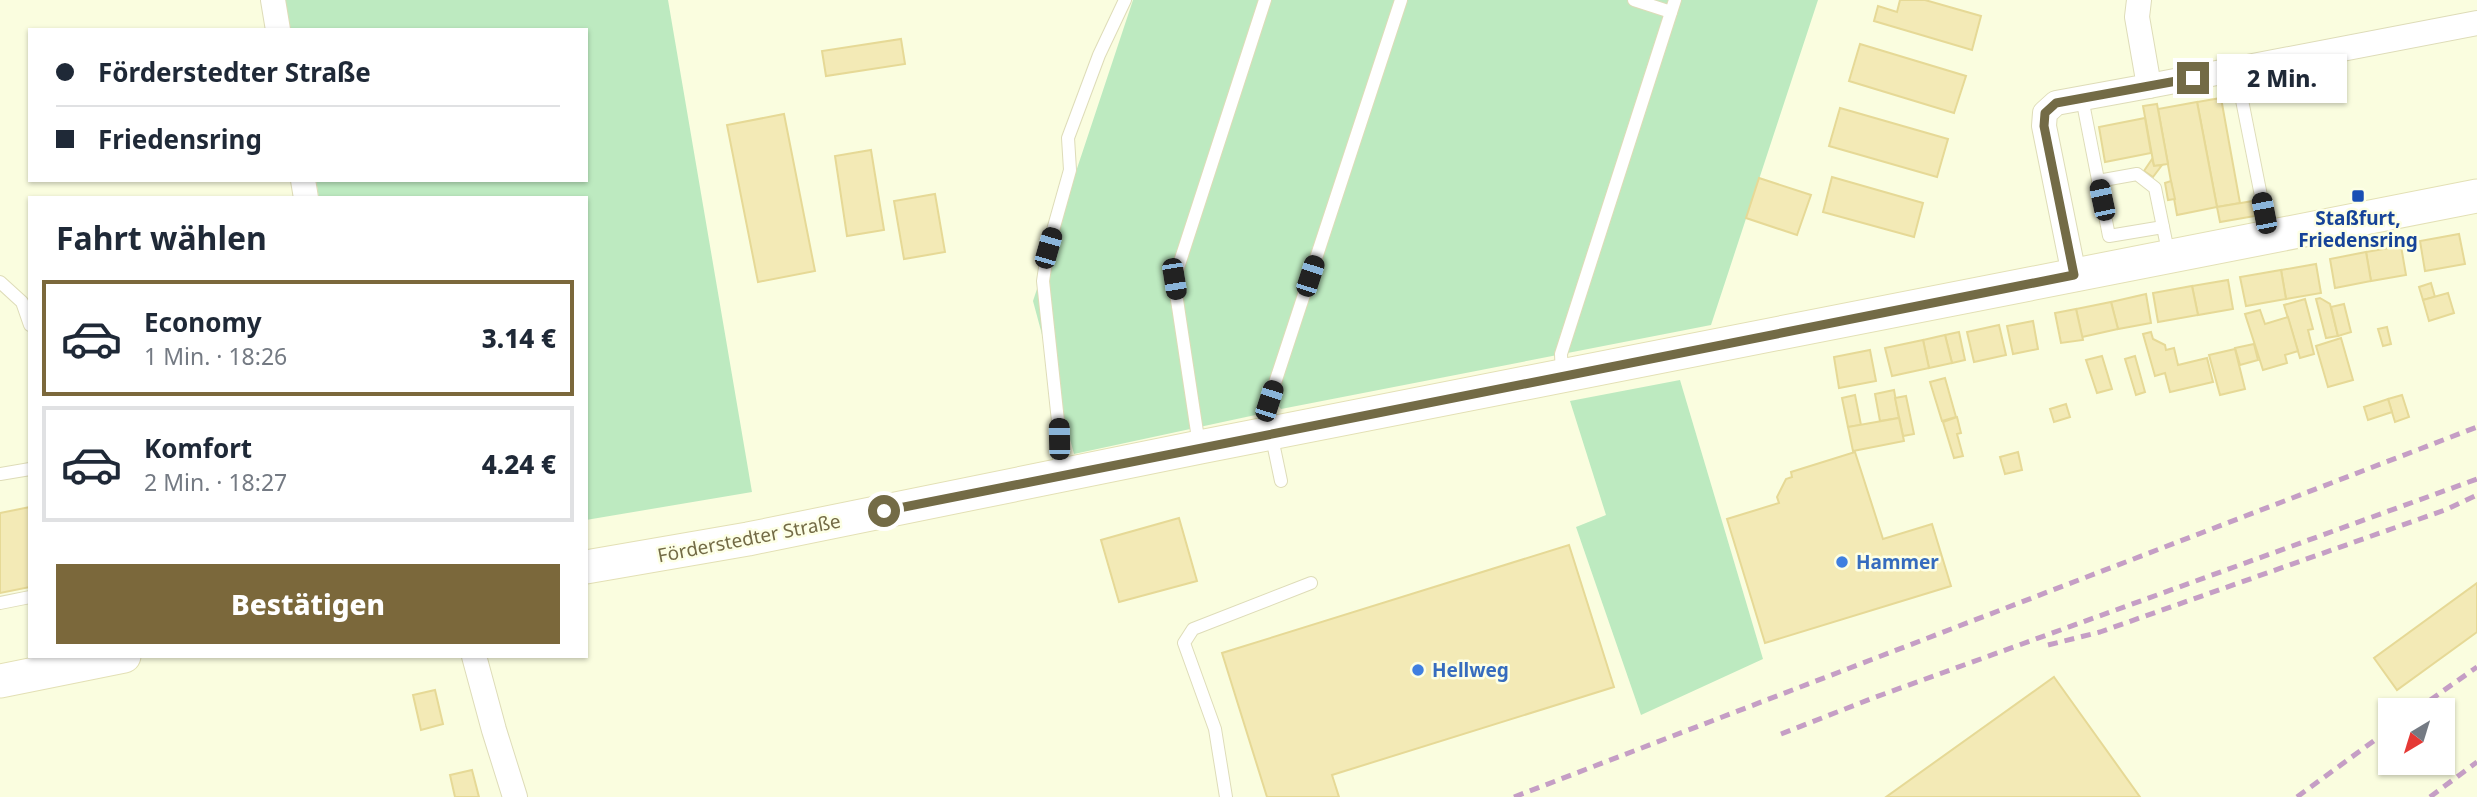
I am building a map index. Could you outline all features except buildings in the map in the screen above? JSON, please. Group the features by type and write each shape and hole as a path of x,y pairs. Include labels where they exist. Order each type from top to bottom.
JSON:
{"main road":[{"name":"Förderstedter Straße","path":"588,567 697,549 2074,275 2166,242 2269,237 2477,196"},
{"path":"0,681 114,658"}],"street":[{"path":"273,0 278,28"},
{"path":"2139,0 2137,17 2149,86"},
{"path":"2074,275 2044,126 2045,113 2056,103 2477,23"},
{"path":"469,661 515,797"}],"lane":[{"path":"1064,475 1059,457 1058,421 1043,281 1048,248 1070,170 1068,138 1099,55 1125,0"},
{"path":"1200,447 1174,279 1265,0"},
{"path":"1281,481 1270,434 1269,401 1401,0"},
{"path":"1562,376 1561,354 1673,6 1634,0"},
{"path":"2236,70 2269,237"},
{"path":"2082,97 2098,181 2109,236 2166,242 2155,188 2137,174 2098,181"},
{"path":"0,282 22,302 28,319"},
{"path":"0,474 28,469"},
{"path":"1226,797 1215,729 1184,643 1193,629 1311,583"},
{"path":"0,603 28,597"}],"green space":[{"path":"285,0 668,0 752,492 588,520 588,196 319,196 316,182 588,182 588,28 290,28"},
{"path":"1133,0 1818,0 1711,325 1281,409 1273,400 1264,402 1260,414 1074,454 1033,301"},
{"path":"1680,380 1763,659 1641,715 1576,527 1606,515 1570,401"}],"railway":[{"path":"1514,797 2477,427"},
{"path":"1781,734 1873,698 2477,479"},
{"path":"2048,645 2100,632 2445,510 2477,495"},
{"path":"2433,698 2477,667"},
{"path":"2297,797 2378,738"},
{"path":"2430,797 2477,762"}],"place":[{"name":"Staßfurt, Friedensring","path":"2358,196"},
{"name":"Hammer","path":"1842,562"},
{"name":"Hellweg","path":"1418,670"}],"route":[{"path":"884,511 2074,275 2044,126 2045,113 2056,103 2193,78"}]}
